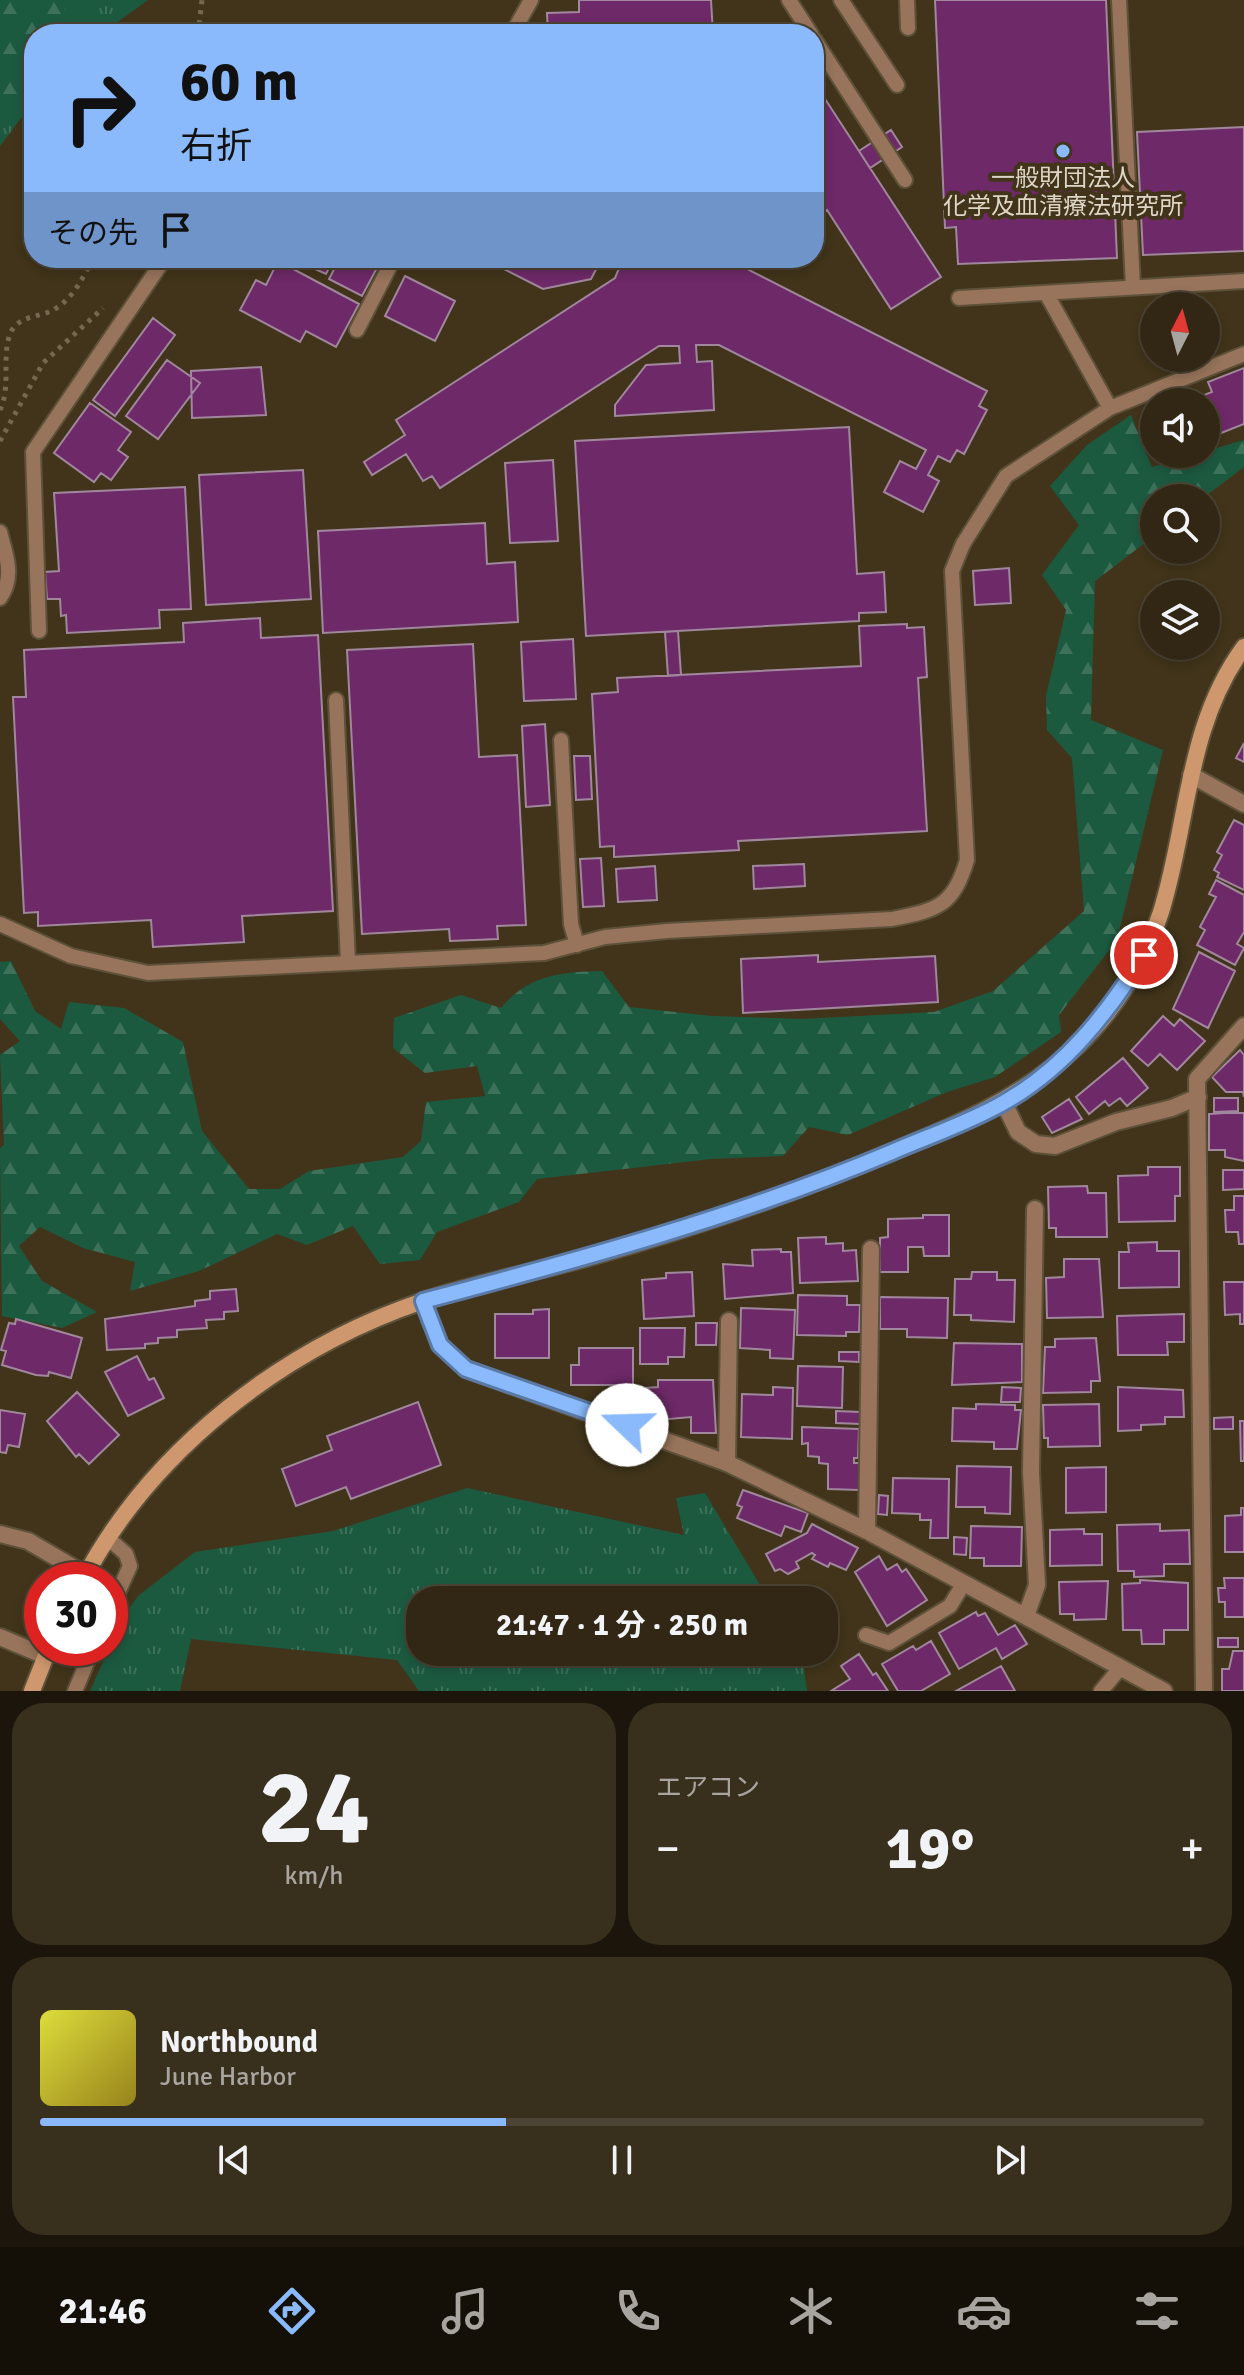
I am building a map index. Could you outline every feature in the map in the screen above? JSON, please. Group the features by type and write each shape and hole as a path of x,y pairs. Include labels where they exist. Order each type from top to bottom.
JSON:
{"street":[{"path":"93,1562 132,1504 177,1454 222,1412 294,1362 341,1336 423,1301 587,1257 729,1214 856,1167 1004,1103 1078,1046 1144,955 1161,910 1200,732 1215,691 1244,647"},
{"path":"1191,775 1244,804"},
{"path":"1204,1691 1197,1079 1244,1026"},
{"path":"1004,1103 1018,1132 1036,1144 1055,1146 1116,1122 1172,1108 1198,1097"},
{"path":"1026,1616 1037,1585 1031,1472 1035,1209"},
{"path":"867,1531 871,1249"},
{"path":"423,1301 440,1345 466,1369 727,1463 867,1531 1164,1691"},
{"path":"727,1463 729,1321"},
{"path":"0,1534 28,1541 61,1562"},
{"path":"0,1637 24,1645"},
{"path":"32,1691 42,1666"}],"lane":[{"path":"518,24 531,0"},
{"path":"789,0 804,24"},
{"path":"841,0 897,85"},
{"path":"907,0 908,28"},
{"path":"1119,0 1133,287"},
{"path":"824,55 905,180"},
{"path":"39,631 33,452 158,268"},
{"path":"357,330 389,268"},
{"path":"959,298 1244,281"},
{"path":"1046,293 1110,408"},
{"path":"0,924 71,956 148,973 544,953 605,937 892,919 921,914 944,904 958,889 967,860 952,571 963,544 1006,476 1110,408 1244,354"},
{"path":"0,532 9,568 7,589 0,598"},
{"path":"336,700 348,962"},
{"path":"561,740 571,924 577,945"},
{"path":"108,1538 126,1554 130,1566 128,1570"},
{"path":"866,1635 889,1643 950,1606 964,1583"},
{"path":"75,1691 85,1666"},
{"path":"1101,1691 1121,1667"}],"path":[{"path":"199,24 202,0"},
{"path":"0,410 5,400 8,345 12,330 24,319 52,310 67,299 87,268"},
{"path":"0,441 43,363 122,291 136,300"}],"green space":[{"path":"0,0 148,0 115,24 24,24 24,114 0,146"},
{"path":"0,0 60,0 72,24 24,24 24,93 0,121"},
{"path":"1131,415 1140,437 1140,468 1220,468 1220,447 1244,440 1244,467 1220,485 1140,484 1140,547 1095,581 1091,720 1163,750 1117,940 1059,1015 1061,1032 995,1077 947,1092 848,1135 809,1127 783,1156 711,1159 537,1179 519,1202 437,1232 420,1260 380,1264 353,1226 307,1245 277,1234 199,1271 130,1291 135,1262 83,1248 40,1227 19,1246 42,1281 97,1312 62,1328 2,1316 0,1148 4,1145 0,1055 20,1041 0,1019 0,962 11,961 35,1011 61,1029 69,1002 124,1008 183,1042 202,1131 249,1189 280,1189 309,1171 403,1157 421,1141 426,1102 485,1096 477,1066 425,1073 393,1048 394,1018 461,995 501,1008 522,988 534,982 559,974 602,971 629,1007 712,1016 803,1019 934,1012 993,991 1084,911 1072,758 1047,730 1046,696 1066,610 1042,575 1079,525 1050,486 1087,445"},
{"path":"467,1488 684,1535 676,1498 705,1493 761,1586 406,1586 406,1666 804,1666 807,1691 419,1691 397,1660 191,1639 180,1691 90,1691 101,1666 128,1666 128,1610 138,1596 195,1552 333,1531"}],"building":[{"path":"579,0 711,0 712,24 548,24 547,13 579,12"},
{"path":"935,0 1106,0 1117,258 958,264 956,227 945,228"},
{"path":"824,97 941,277 891,309 827,210 824,212"},
{"path":"1244,127 1244,251 1143,255 1137,132"},
{"path":"891,130 902,147 870,168 859,151"},
{"path":"274,268 291,268 359,304 336,347 306,331 300,342 240,310 256,280 266,285"},
{"path":"316,268 329,268 326,274"},
{"path":"335,268 377,268 362,296 329,279"},
{"path":"502,268 597,268 591,279 543,289"},
{"path":"619,268 745,268 987,391 979,406 987,410 964,454 957,450 950,462 938,456 928,475 939,481 923,512 884,492 900,461 916,469 926,450 719,345 696,345 697,362 712,361 714,410 615,416 615,405 646,365 680,363 679,346 659,346 440,488 432,476 423,481 406,454 372,475 364,462 405,435 396,420 615,278"},
{"path":"405,276 455,301 435,341 385,316"},
{"path":"153,318 175,335 115,416 93,400"},
{"path":"167,360 200,383 158,439 126,416"},
{"path":"261,367 266,415 192,418 191,371"},
{"path":"1244,368 1244,424 1220,433 1220,388 1210,388 1208,382"},
{"path":"90,403 131,432 118,450 128,457 111,480 101,473 94,482 54,453"},
{"path":"849,427 857,574 884,572 886,612 859,613 859,621 586,636 575,441"},
{"path":"553,460 558,541 510,543 505,463"},
{"path":"303,470 311,599 206,605 199,475"},
{"path":"185,487 191,609 159,610 160,628 67,633 66,615 61,616 60,599 47,599 45,572 59,571 54,493"},
{"path":"485,523 487,564 515,562 518,622 323,633 318,531"},
{"path":"1009,568 1011,603 975,605 973,571"},
{"path":"260,618 261,638 318,635 333,911 242,916 244,942 153,947 151,920 38,926 38,912 24,913 13,697 26,697 24,650 184,642 183,623"},
{"path":"907,624 907,628 924,627 927,677 918,678 927,831 738,841 739,850 614,857 614,846 600,847 592,694 618,692 617,678 861,666 859,626"},
{"path":"678,631 681,675 668,676 665,632"},
{"path":"573,639 576,699 524,701 521,642"},
{"path":"473,644 479,757 517,755 526,925 497,926 498,939 450,941 449,929 362,934 347,650"},
{"path":"545,724 550,805 526,807 522,726"},
{"path":"1244,743 1244,762 1236,758"},
{"path":"574,756 590,756 592,799 576,800"},
{"path":"1234,820 1244,825 1244,890 1217,877 1219,873 1214,870 1222,855 1217,852"},
{"path":"601,858 604,906 583,907 580,859"},
{"path":"804,864 805,886 754,889 753,866"},
{"path":"655,866 657,900 618,902 616,869"},
{"path":"1216,880 1244,895 1244,932 1237,944 1244,948 1235,965 1197,945 1205,930 1200,927 1216,897 1209,894"},
{"path":"1199,952 1235,971 1208,1028 1173,1009"},
{"path":"818,955 818,962 935,956 938,1002 743,1013 741,959"},
{"path":"1163,1016 1174,1026 1180,1019 1205,1041 1177,1070 1160,1054 1148,1066 1131,1051"},
{"path":"1240,1050 1244,1055 1244,1097 1243,1092 1226,1092 1212,1077"},
{"path":"1123,1058 1148,1088 1127,1106 1120,1098 1109,1106 1105,1101 1089,1114 1076,1097"},
{"path":"1214,1098 1238,1098 1238,1111 1214,1112"},
{"path":"1069,1099 1082,1119 1052,1133 1042,1117"},
{"path":"1244,1113 1244,1161 1225,1157 1225,1150 1209,1150 1209,1114"},
{"path":"1148,1167 1180,1167 1180,1196 1175,1196 1175,1221 1119,1222 1118,1176 1148,1175"},
{"path":"1223,1170 1244,1170 1244,1189 1223,1190"},
{"path":"1087,1186 1088,1193 1106,1193 1107,1237 1056,1237 1056,1228 1049,1228 1048,1187"},
{"path":"1234,1196 1244,1196 1244,1244 1239,1244 1238,1232 1226,1232 1225,1210 1234,1210"},
{"path":"923,1215 949,1215 949,1256 924,1256 923,1247 908,1247 908,1272 880,1272 880,1238 888,1237 888,1219 923,1218"},
{"path":"826,1237 826,1244 843,1243 843,1251 856,1250 858,1281 800,1283 798,1238"},
{"path":"1157,1242 1157,1251 1179,1251 1179,1287 1119,1288 1119,1252 1129,1252 1128,1243"},
{"path":"781,1249 781,1252 791,1252 793,1293 725,1299 723,1264 753,1266 752,1250"},
{"path":"1064,1259 1099,1259 1103,1317 1047,1318 1046,1278 1064,1277"},
{"path":"692,1272 694,1316 644,1319 642,1280 666,1278 666,1273"},
{"path":"972,1272 997,1272 997,1280 1015,1280 1014,1322 971,1320 971,1315 954,1315 955,1279 971,1279"},
{"path":"1224,1282 1244,1282 1244,1324 1240,1324 1240,1314 1225,1315"},
{"path":"236,1289 238,1311 224,1312 224,1319 206,1320 207,1328 177,1330 177,1337 158,1338 158,1343 145,1344 145,1348 107,1350 105,1319 195,1306 195,1301 210,1299 210,1291"},
{"path":"798,1295 847,1296 847,1305 860,1305 859,1332 846,1332 846,1336 797,1335"},
{"path":"880,1297 948,1298 947,1338 907,1337 907,1329 880,1329"},
{"path":"741,1308 795,1310 793,1359 770,1358 770,1350 740,1348"},
{"path":"549,1309 549,1358 495,1358 495,1314 533,1314 533,1310"},
{"path":"1184,1314 1184,1342 1167,1342 1168,1355 1118,1355 1117,1316"},
{"path":"16,1319 82,1338 71,1378 49,1372 48,1376 36,1375 2,1365 6,1351 1,1350 9,1323 15,1324"},
{"path":"696,1323 717,1323 716,1345 696,1345"},
{"path":"640,1328 685,1328 684,1357 668,1357 668,1364 640,1364"},
{"path":"1096,1338 1100,1381 1091,1381 1091,1392 1043,1393 1045,1347 1055,1347 1055,1339"},
{"path":"954,1343 1022,1344 1022,1382 952,1385"},
{"path":"579,1348 633,1348 633,1385 571,1385 571,1365 579,1365"},
{"path":"839,1352 859,1352 859,1362 839,1361"},
{"path":"137,1356 149,1380 154,1378 164,1398 128,1416 105,1372"},
{"path":"798,1366 843,1367 842,1408 797,1406"},
{"path":"658,1380 713,1380 716,1433 691,1433 691,1417 658,1420 658,1410 646,1409 646,1388 658,1387"},
{"path":"773,1387 793,1388 792,1439 741,1437 742,1394 773,1395"},
{"path":"1002,1387 1021,1388 1020,1402 1001,1402"},
{"path":"1118,1387 1183,1390 1184,1417 1165,1417 1165,1424 1141,1425 1141,1430 1118,1431"},
{"path":"77,1392 119,1435 89,1464 79,1454 76,1457 47,1421"},
{"path":"418,1402 441,1465 351,1499 346,1487 296,1506 282,1469 332,1450 327,1436"},
{"path":"976,1404 1015,1405 1015,1410 1021,1410 1017,1449 994,1449 994,1442 952,1441 953,1408 976,1409"},
{"path":"1099,1404 1100,1446 1048,1447 1048,1438 1044,1438 1043,1405"},
{"path":"0,1410 25,1414 19,1447 8,1445 6,1453 0,1452"},
{"path":"836,1411 860,1412 860,1424 836,1423"},
{"path":"1233,1417 1233,1429 1214,1429 1214,1418"},
{"path":"1240,1421 1244,1421 1244,1461 1241,1461"},
{"path":"802,1427 859,1429 858,1458 854,1458 854,1463 860,1463 859,1490 828,1489 828,1464 819,1463 819,1457 808,1456 808,1443 802,1444"},
{"path":"957,1466 1011,1467 1010,1514 985,1513 985,1507 956,1507"},
{"path":"1106,1467 1106,1512 1066,1513 1066,1468"},
{"path":"893,1478 949,1479 948,1538 930,1538 931,1520 920,1520 920,1514 892,1513"},
{"path":"743,1490 808,1513 801,1532 785,1526 781,1536 737,1518 742,1507 737,1505"},
{"path":"879,1495 888,1496 887,1515 878,1514"},
{"path":"1241,1508 1244,1508 1244,1552 1225,1552 1225,1516 1241,1515"},
{"path":"812,1524 858,1548 846,1570 830,1563 828,1567 812,1559 815,1555 812,1553 796,1562 799,1568 788,1574 780,1569 775,1571 766,1554 807,1533"},
{"path":"1160,1524 1160,1531 1189,1530 1190,1564 1164,1564 1164,1576 1134,1577 1134,1571 1118,1571 1117,1525"},
{"path":"971,1526 1022,1527 1021,1566 984,1566 984,1558 970,1558"},
{"path":"1084,1529 1084,1534 1102,1534 1102,1565 1050,1566 1050,1530"},
{"path":"954,1537 967,1538 966,1555 954,1554"},
{"path":"879,1556 887,1570 897,1564 902,1572 906,1569 927,1600 887,1626 855,1572"},
{"path":"1224,1578 1244,1578 1244,1617 1225,1617 1225,1602 1219,1602 1218,1588 1225,1588"},
{"path":"1140,1580 1188,1583 1188,1630 1164,1630 1164,1644 1142,1644 1141,1630 1123,1630 1122,1584 1140,1583"},
{"path":"1108,1581 1106,1619 1074,1620 1074,1614 1060,1614 1059,1582"},
{"path":"976,1612 978,1616 985,1613 998,1635 1015,1625 1027,1644 1002,1659 996,1648 959,1669 939,1633"},
{"path":"1218,1638 1238,1638 1238,1647 1218,1647"},
{"path":"931,1641 950,1674 921,1691 898,1691 882,1664 913,1646 916,1650"},
{"path":"1233,1651 1244,1651 1244,1691 1222,1691 1222,1669 1229,1669"},
{"path":"859,1654 888,1691 831,1691 850,1679 841,1666"},
{"path":"1001,1666 1015,1691 956,1691"}],"place":[{"name":"一般財団法人 化学及血清療法研究所","path":"1063,151"}],"route":[{"path":"627,1425 466,1369 440,1345 423,1301 587,1257 729,1214 856,1167 1004,1103 1078,1046 1122,990 1144,955"}]}
